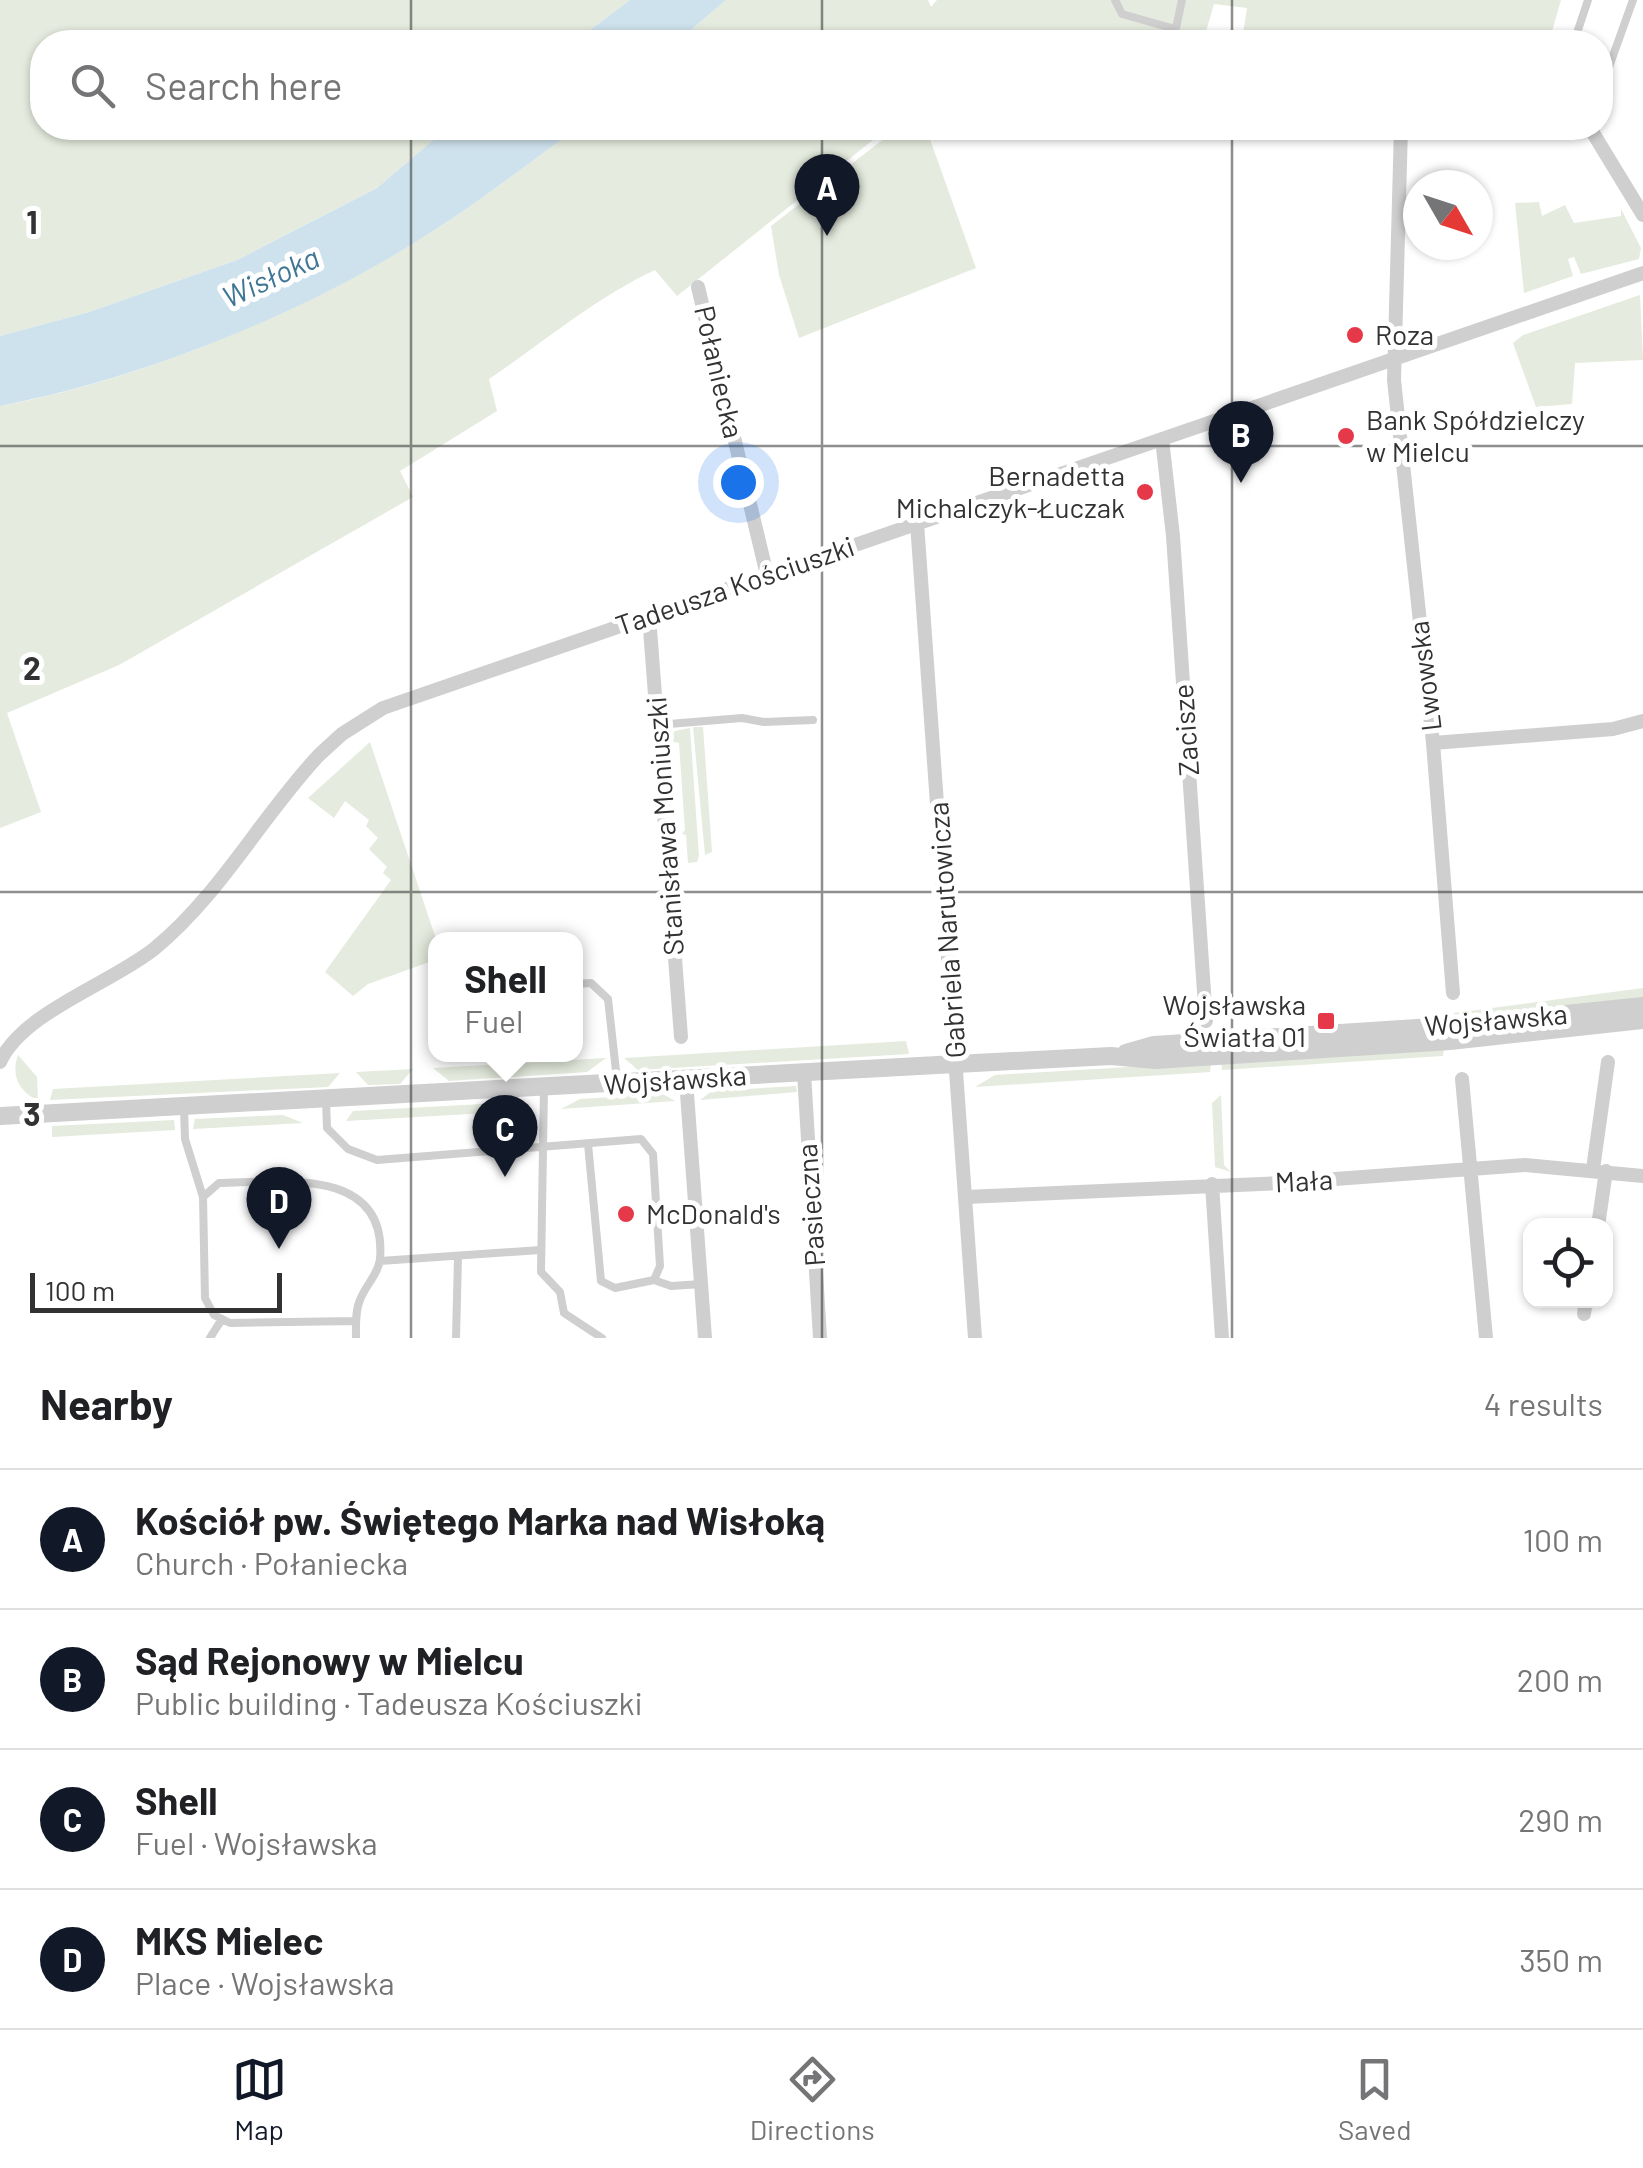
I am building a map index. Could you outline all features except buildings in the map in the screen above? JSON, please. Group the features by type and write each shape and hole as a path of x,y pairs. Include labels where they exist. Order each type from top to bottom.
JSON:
{"street":[{"name":"Lwowska","path":"1402,140 1395,360 1400,468 1433,743 1452,992"},
{"path":"1597,140 1643,215"},
{"name":"Tadeusza Kościuszki","path":"0,1062 20,1032 122,972 178,928 301,774 351,727 382,708 1643,273"},
{"name":"Połaniecka","path":"698,286 767,575"},
{"name":"Zacisze","path":"1162,438 1174,536 1206,1021"},
{"name":"Gabriela Narutowicza","path":"917,523 976,1338"},
{"name":"Stanisława Moniuszki","path":"649,616 682,1037"},
{"path":"1433,743 1613,728 1643,721"},
{"name":"Wojsławska","path":"1110,1056 1154,1045 1448,1026 1643,1006"},
{"name":"Wojsławska","path":"0,1116 1110,1056 1155,1060 1430,1042 1643,1020"},
{"path":"1598,1218 1608,1062"},
{"name":"Pasieczna","path":"804,1073 820,1338"},
{"path":"1462,1079 1486,1338"},
{"path":"686,1080 705,1338"},
{"name":"Mała","path":"965,1197 1525,1165 1643,1176"},
{"path":"1212,1184 1222,1338"}],"lane":[{"path":"1115,0 1122,14 1175,29 1182,0"},
{"path":"1578,30 1588,0"},
{"path":"1613,56 1633,0"},
{"path":"656,724 742,718 764,722 814,720"},
{"path":"583,983 591,982 608,999 617,1084"},
{"path":"544,1088 541,1272 560,1292 564,1313 602,1338"},
{"path":"326,1100 327,1128 362,1157 641,1139 653,1154 660,1266 654,1280"},
{"path":"184,1107 186,1138 203,1197 205,1298 222,1319 261,1324 356,1321"},
{"path":"588,1144 601,1282 615,1288 654,1280 671,1286 702,1284"},
{"path":"203,1197 219,1183 318,1181 338,1188 372,1216 380,1261 359,1300 356,1338"},
{"path":"380,1261 540,1250"},
{"path":"456,1338 458,1256"},
{"path":"210,1338 222,1319"}],"shaded area":[{"path":"0,0 630,0 590,30 30,30 30,140 434,140 377,188 237,260 89,312 0,336"},
{"path":"726,0 928,0 931,7 937,0 1561,0 1552,30 1244,30 1247,8 1214,4 1206,30 691,30"},
{"path":"562,140 873,140 677,296 655,270 591,307 489,379 497,411 400,471 413,497 119,665 7,713 41,812 0,828 0,406 111,379 226,338 388,259"},
{"path":"882,140 930,140 976,268 799,338 779,275 771,226"},
{"path":"1539,202 1542,216 1565,205 1574,223 1621,216 1621,209 1641,248 1639,259 1581,274 1574,257 1568,259 1573,276 1524,293 1515,203"},
{"path":"1640,295 1643,360 1575,363 1572,404 1536,407 1513,343 1523,335"},
{"path":"693,727 703,727 712,852 705,855"},
{"path":"690,728 699,856 697,862 688,863 686,835 682,834 685,830 679,743 667,740 675,731"},
{"path":"370,742 434,932 428,932 428,963 368,984 353,996 325,972 391,880 383,873 387,867 369,849 378,838 366,826 369,820 345,801 334,818 308,798"},
{"path":"1643,988 1643,1000 1453,1020 1454,1013"},
{"path":"906,1041 909,1054 638,1070 624,1058"},
{"path":"1444,1047 1443,1056 1222,1070 1221,1062"},
{"path":"18,1055 37,1077 38,1100 18,1082"},
{"path":"606,1058 587,1072 449,1081 433,1068 583,1062"},
{"path":"1211,1062 1210,1072 975,1087 995,1075"},
{"path":"413,1069 400,1084 368,1085 356,1072"},
{"path":"340,1073 328,1087 50,1100 53,1089"},
{"path":"796,1086 797,1092 700,1100 712,1091"},
{"path":"663,1094 675,1101 561,1109 580,1099"},
{"path":"1221,1095 1224,1165 1231,1172 1215,1167 1212,1103"},
{"path":"520,1102 524,1111 346,1121 353,1111"},
{"path":"283,1115 303,1123 193,1129 195,1119"},
{"path":"174,1120 175,1130 52,1137 52,1126"}],"water":[{"path":"630,0 726,0 691,30 590,30"},
{"name":"Wisłoka","path":"562,140 436,229 282,314 112,378 0,406 0,336 89,312 237,260 377,188 432,141"}],"place":[{"name":"Kościół pw. Świętego Marka nad Wisłoką","path":"827,236"},
{"name":"Roza","path":"1355,335"},
{"name":"Bank Spółdzielczy w Mielcu","path":"1346,436"},
{"name":"Sąd Rejonowy w Mielcu","path":"1241,483"},
{"name":"Bernadetta Michalczyk-Łuczak","path":"1145,492"},
{"name":"Wojsławska Światła 01","path":"1326,1021"},
{"name":"Shell","path":"505,1177"},
{"name":"McDonald's","path":"626,1214"},
{"name":"MKS Mielec","path":"279,1249"}]}
